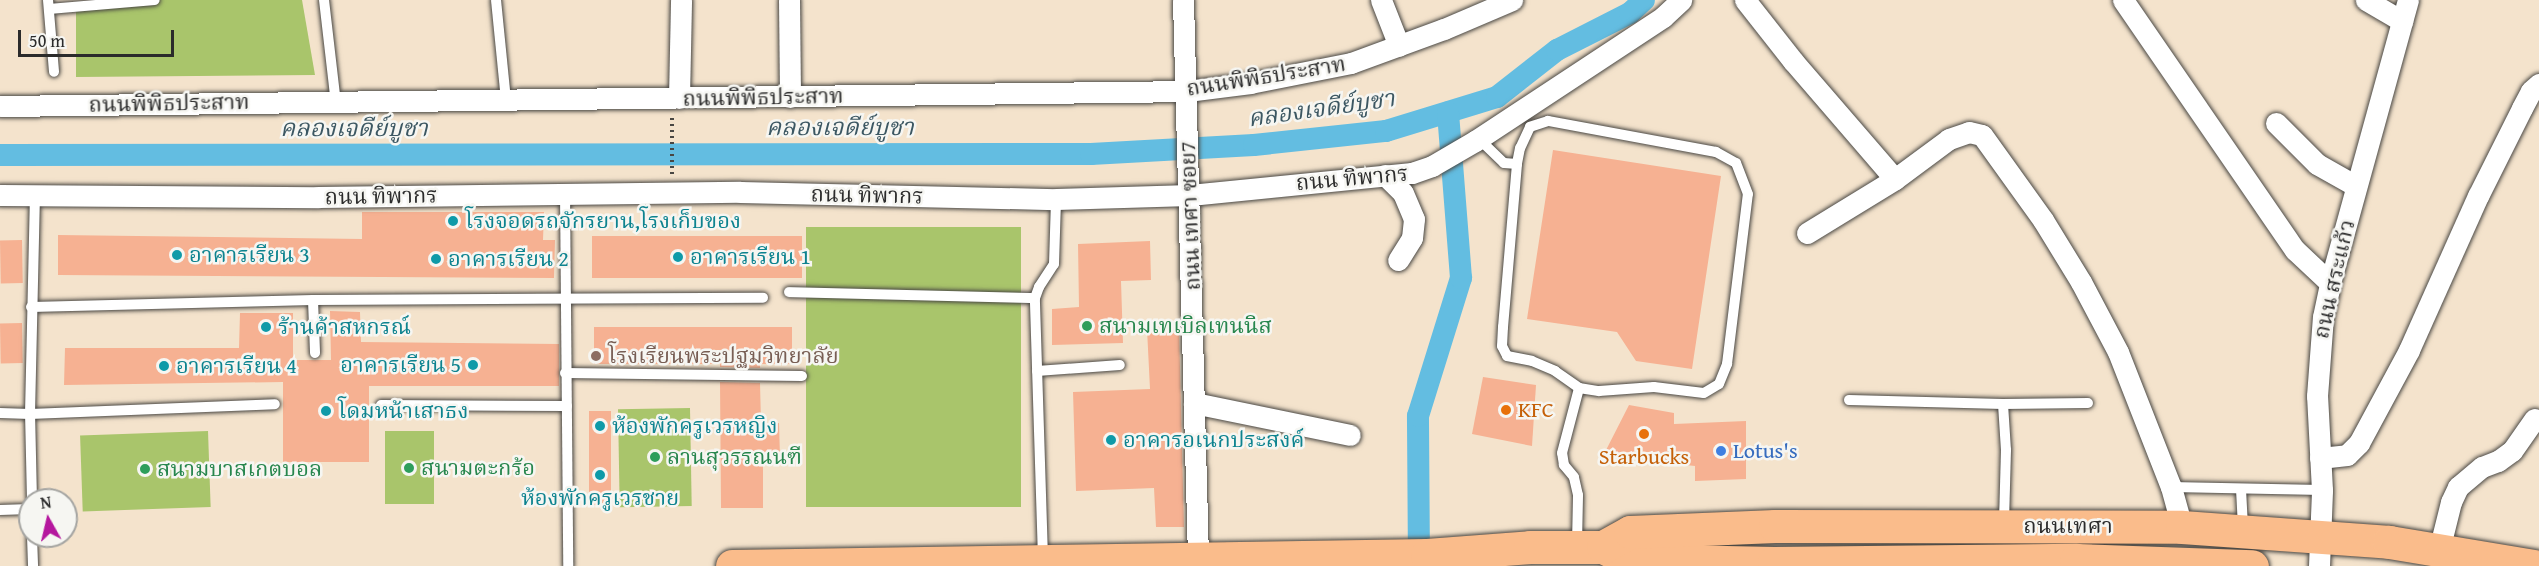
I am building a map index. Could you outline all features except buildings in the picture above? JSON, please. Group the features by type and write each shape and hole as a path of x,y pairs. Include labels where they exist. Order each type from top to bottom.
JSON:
{"main road":[{"name":"ถนนเทศา","path":"1595,552 1630,532 1775,526 2182,527 2243,531 2319,552 2389,542 2534,566"},
{"name":"ถนนเทศา","path":"732,566 951,565 1043,561 1178,561 1359,556 1440,558 1595,552 1628,560 1774,563 2076,560 2252,566"}],"street":[{"path":"676,105 681,0"},
{"path":"789,0 790,97"},
{"name":"ถนน เทศา ซอย7","path":"1178,561 1194,403 1183,0"},
{"path":"1381,0 1400,46"},
{"name":"ถนนพิพิธประสาท","path":"0,106 506,100 676,105 790,97 1187,100 1250,83 1351,63 1400,46 1512,0"},
{"name":"ถนน ทิพากร","path":"0,195 318,197 740,192 1056,199 1190,195 1412,173 1432,166 1476,140 1663,17 1681,0"},
{"path":"1745,0 1793,61 1895,179"},
{"path":"2122,0 2295,250 2313,270 2330,283"},
{"path":"2366,0 2402,21"},
{"name":"ถนน สระแก้ว","path":"2319,552 2322,490 2318,355 2330,283 2408,0"},
{"path":"2320,458 2347,455 2359,443 2409,350 2478,196 2522,108 2531,91 2539,84"},
{"path":"2276,123 2317,164 2356,186"},
{"path":"1807,233 1895,179 1949,140 1972,131 1982,135 2043,220 2081,282 2118,352 2171,487 2182,527"},
{"path":"1385,176 1403,193 1414,219 1412,238 1398,260"},
{"path":"1194,403 1350,435"},
{"path":"2439,550 2451,502 2458,487 2482,467 2498,461 2512,451 2534,419"}],"lane":[{"path":"54,72 49,4 155,0"},
{"path":"324,0 336,103"},
{"path":"496,0 506,100"},
{"path":"1548,121 1716,152 1736,163 1748,194 1727,364 1719,384 1704,393 1654,387 1599,391 1579,388 1555,371 1532,361 1507,356 1502,346 1517,164 1520,148 1530,127 1548,121"},
{"path":"1476,140 1504,163 1517,164"},
{"path":"565,193 564,299 568,566"},
{"path":"32,488 31,307 35,196"},
{"path":"1043,561 1035,298 1039,287 1051,272 1054,264 1056,199"},
{"path":"789,292 1035,298"},
{"path":"31,307 313,300 763,298"},
{"path":"313,300 315,353"},
{"path":"1038,371 1120,365"},
{"path":"565,373 802,376"},
{"path":"1579,388 1562,453 1564,465 1574,477 1595,552"},
{"path":"1849,400 2003,404 2088,403"},
{"path":"0,413 30,414 275,404"},
{"path":"2003,404 2006,450 2004,527"},
{"path":"381,405 567,406"},
{"path":"2171,487 2322,490"},
{"path":"2241,489 2243,531"},
{"path":"0,510 18,509"},
{"path":"32,548 33,566"}],"path":[{"path":"672,171 676,105"}],"green space":[{"path":"122,0 302,0 315,75 76,77 76,7"},
{"path":"806,227 1021,227 1021,507 806,507"},
{"name":"ลานสุวรรณนฑี","path":"690,408 692,506 620,507 618,409"},
{"name":"สนามบาสเกตบอล","path":"208,431 211,507 83,511 80,435"},
{"name":"สนามตะกร้อ","path":"385,431 434,431 434,504 385,504"}],"waterway":[{"name":"คลองเจดีย์บูชา","path":"0,155 1091,154 1254,145 1386,131 1497,97 1557,50 1630,13 1644,0"},
{"path":"1419,566 1418,416 1461,278 1448,113"}],"place":[{"name":"โรงจอดรถจักรยาน,โรงเก็บของ","path":"453,221"},
{"name":"อาคารเรียน 3","path":"177,255"},
{"name":"อาคารเรียน 1","path":"678,257"},
{"name":"อาคารเรียน 2","path":"436,259"},
{"name":"สนามเทเบิลเทนนิส","path":"1087,326"},
{"name":"ร้านค้าสหกรณ์","path":"266,327"},
{"name":"โรงเรียนพระปฐมวิทยาลัย","path":"596,356"},
{"name":"อาคารเรียน 5","path":"473,365"},
{"name":"อาคารเรียน 4","path":"164,366"},
{"name":"KFC","path":"1506,410"},
{"name":"โดมหน้าเสาธง","path":"326,411"},
{"name":"ห้องพักครูเวรหญิง","path":"600,426"},
{"name":"Starbucks","path":"1644,434"},
{"name":"อาคารอเนกประสงค์","path":"1111,440"},
{"name":"Lotus's","path":"1721,451"},
{"name":"ลานสุวรรณนฑี","path":"655,457"},
{"name":"สนามตะกร้อ","path":"409,468"},
{"name":"สนามบาสเกตบอล","path":"145,469"},
{"name":"ห้องพักครูเวรชาย","path":"600,475"}]}
